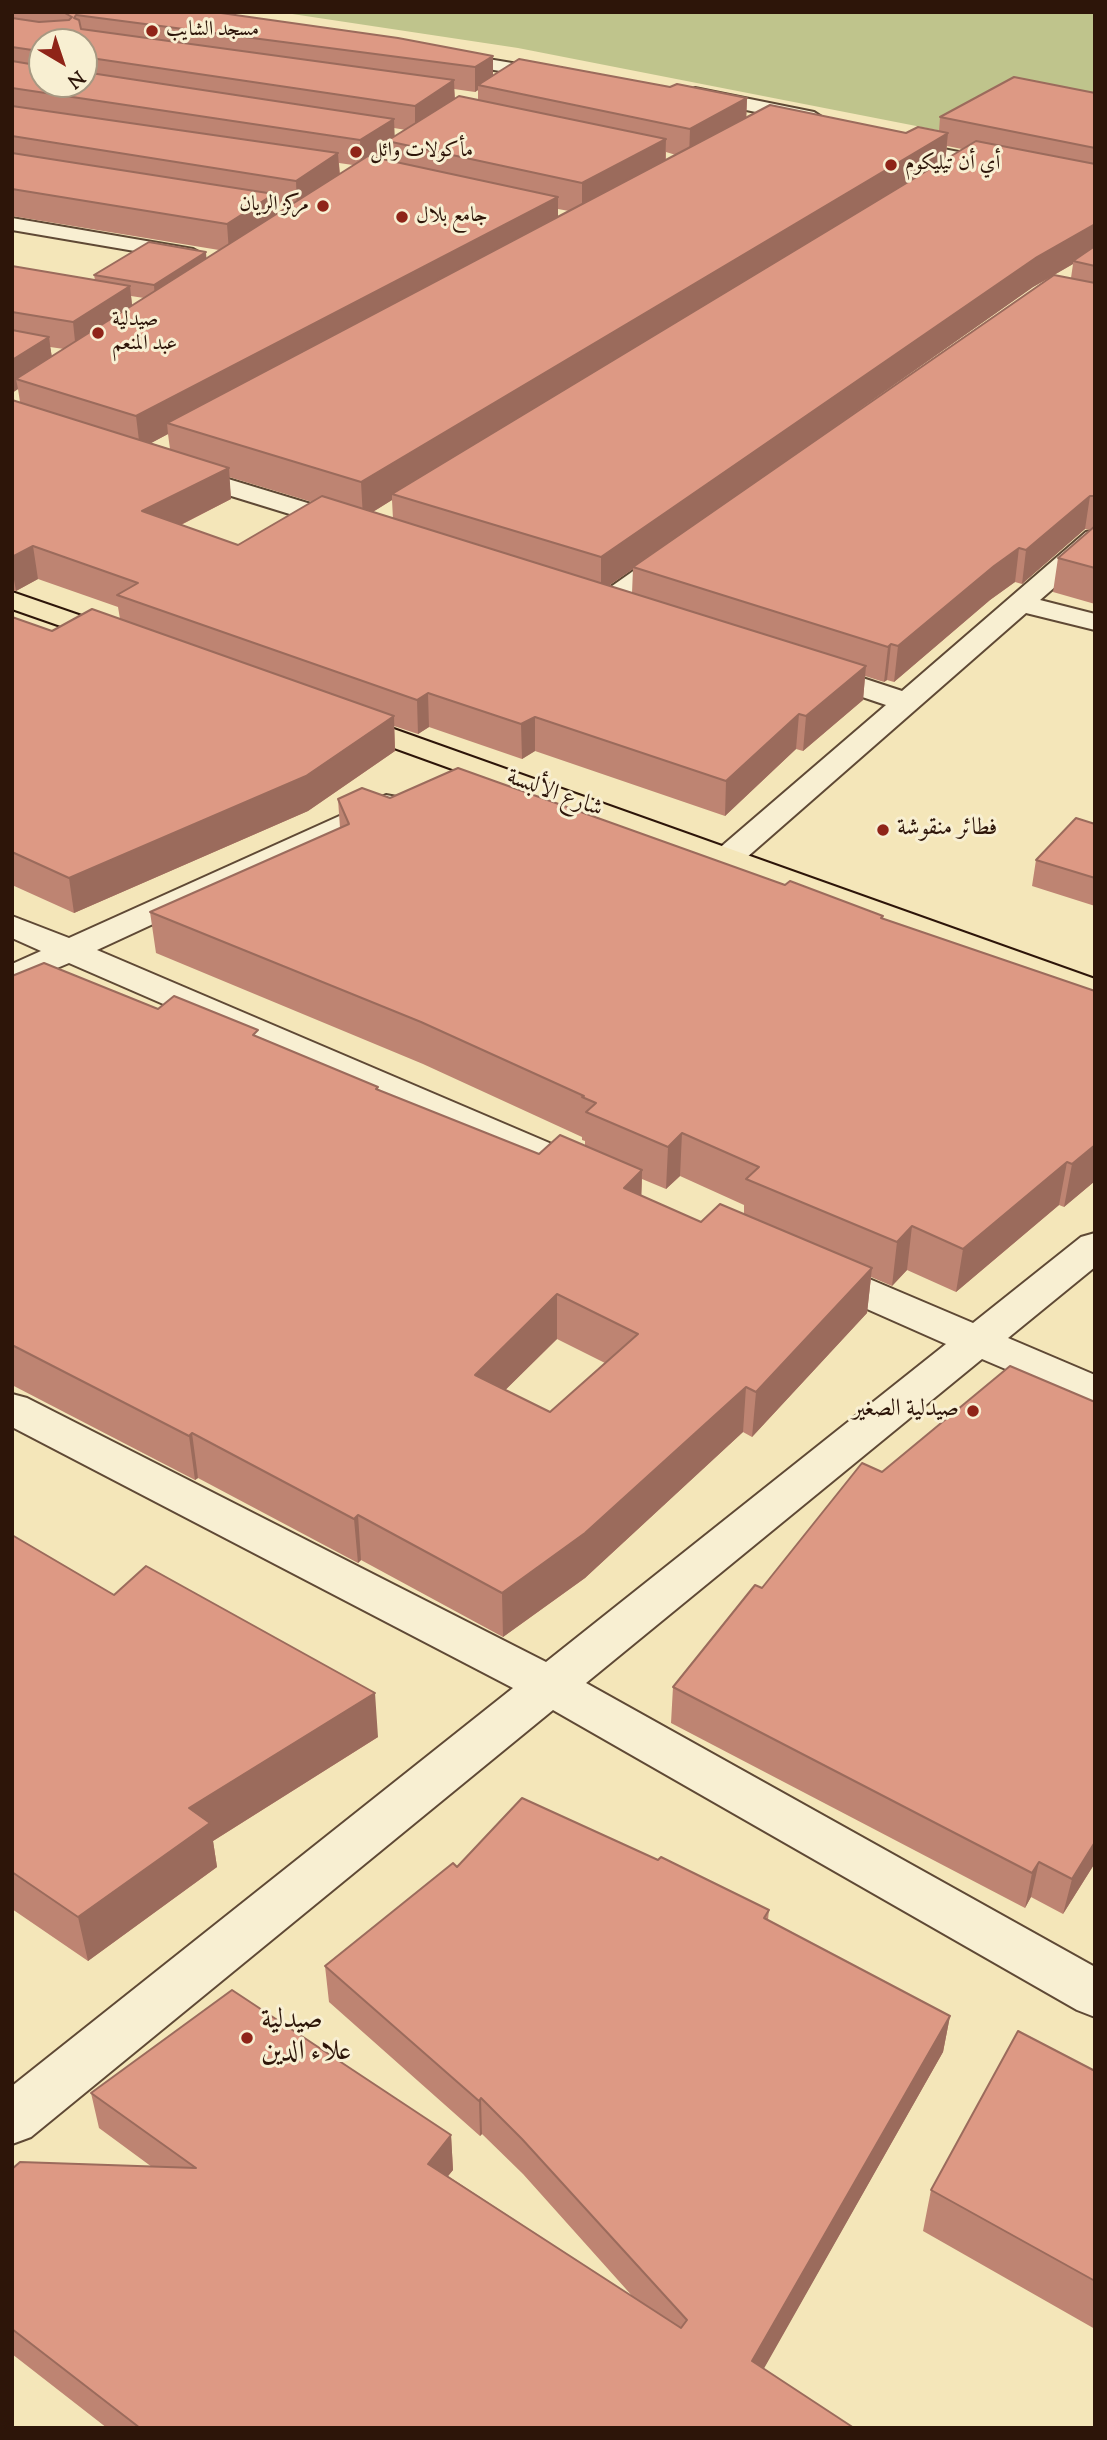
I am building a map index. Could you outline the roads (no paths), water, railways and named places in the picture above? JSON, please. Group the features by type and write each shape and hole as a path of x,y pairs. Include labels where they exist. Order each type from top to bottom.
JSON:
{"main road":[{"path":"12,600 143,647"},
{"name":"شارع الألبسة","path":"313,709 1095,991"}],"street":[{"path":"498,89 528,69 580,75 427,50 528,69"},
{"path":"680,96 833,127 769,124 680,96"},
{"path":"1095,173 879,136 969,160 1095,185"},
{"path":"945,174 969,160"},
{"path":"12,224 219,259"},
{"path":"155,465 366,530"},
{"path":"727,858 1095,538"},
{"path":"605,604 692,541"},
{"path":"578,596 630,612"},
{"path":"1020,603 1095,622"},
{"path":"796,666 907,702"},
{"path":"12,977 470,765"},
{"path":"12,926 619,1187"},
{"path":"12,2119 1095,1246"},
{"path":"785,1258 1095,1392"},
{"path":"12,1409 550,1686 1095,1994"}],"place":[{"name":"مسجد الشايب","path":"152,31"},
{"name":"مأكولات وائل","path":"356,152"},
{"name":"أي أن تيليكوم","path":"891,165"},
{"name":"مركز الريان","path":"323,206"},
{"name":"جامع بلال","path":"402,217"},
{"name":"صيدلية عبد المنعم","path":"98,333"},
{"name":"فطائر منقوشة","path":"883,830"},
{"name":"صيدلية الصغير","path":"973,1411"},
{"name":"صيدلية علاء الدين","path":"247,2038"}]}
